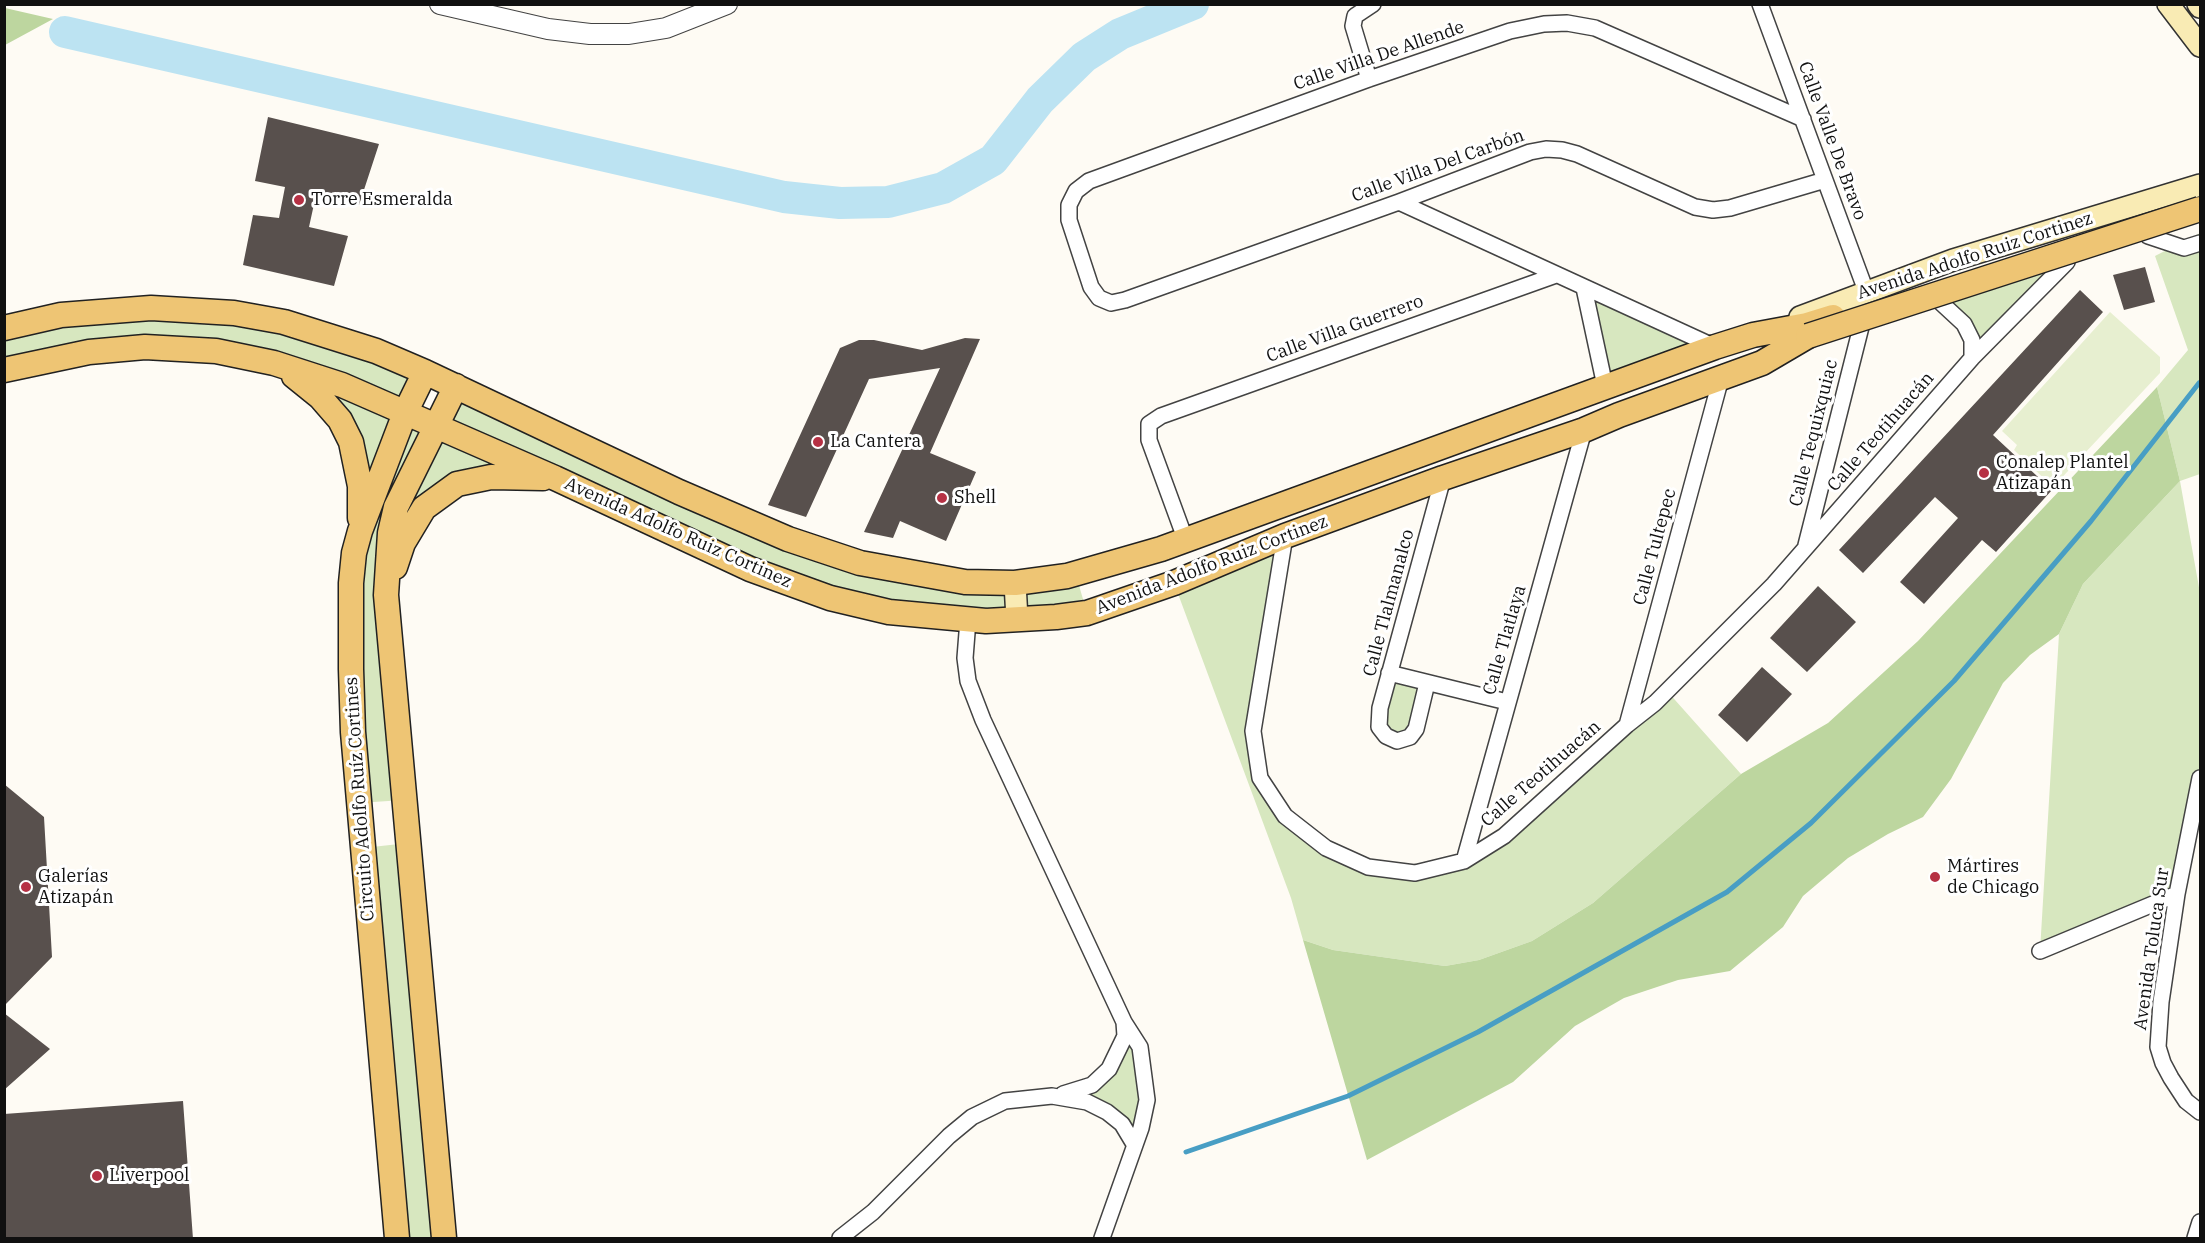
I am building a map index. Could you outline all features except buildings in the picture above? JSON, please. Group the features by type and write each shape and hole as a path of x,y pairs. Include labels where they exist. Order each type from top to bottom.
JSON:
{"main road":[{"path":"2168,4 2200,46"},
{"name":"Avenida Adolfo Ruiz Cortinez","path":"4,328 61,315 151,308 234,313 284,322 376,351 456,386 679,492 799,542 860,563 906,572 965,582 1015,583 1067,576 1186,541 1953,260 2200,185"},
{"name":"Avenida Adolfo Ruiz Cortinez","path":"1762,363 1807,330 2200,199"},
{"path":"2028,274 2054,255 2084,240 2200,204"},
{"name":"Avenida Adolfo Ruiz Cortinez","path":"1753,335 1807,330 2200,209"},
{"name":"Avenida Adolfo Ruiz Cortinez","path":"4,370 89,352 145,347 216,351 274,363 342,385 555,478 750,569 830,598 889,612 968,620 1017,619 1087,613 1174,583 1285,536 1443,478 1584,430 1619,415 1936,299 2028,274 2200,219"},
{"path":"274,363 302,381 340,420 351,442 360,486 360,531"},
{"name":"Circuito Adolfo Ruíz Cortines","path":"397,1239 353,732 351,583 354,553 360,531 405,413 425,372"},
{"path":"444,1239 386,595 390,533 396,507 456,386"},
{"path":"386,595 403,543 424,508 457,484 491,477 555,478"},
{"path":"1067,576 1076,614"},
{"path":"1015,583 1017,619"}],"street":[{"path":"440,4 548,29 590,34 629,34 666,28 727,4"},
{"path":"1369,79 1353,26 1355,16 1373,4"},
{"name":"Calle Valle De Bravo","path":"1760,4 1866,291"},
{"name":"Calle Villa De Allende","path":"1099,298 1091,287 1069,220 1069,205 1076,191 1089,181 1369,79 1510,31 1544,24 1595,28 1803,119"},
{"name":"Calle Villa Del Carbón","path":"1099,298 1111,303 1125,300 1399,202 1530,152 1546,149 1577,154 1695,207 1713,210 1730,208 1825,180"},
{"path":"1399,202 1715,347"},
{"path":"2148,236 2184,248 2200,243"},
{"name":"Calle Teotihuacán","path":"1285,536 1253,731 1260,778 1285,816 1326,848 1368,867 1415,873 1464,861 1504,836 1627,725 1655,703 1774,584 1972,358 2067,262"},
{"name":"Calle Villa Guerrero","path":"1186,541 1149,440 1149,424 1161,416 1556,275"},
{"path":"1584,288 1605,386"},
{"path":"1936,299 1964,324 1972,340 1972,358"},
{"name":"Calle Tequixquiac","path":"1805,549 1861,327"},
{"name":"Calle Tultepec","path":"1627,725 1721,378"},
{"name":"Calle Tlatlaya","path":"1464,861 1584,430"},
{"name":"Calle Tlalmanalco","path":"1427,682 1416,729 1410,737 1397,741 1386,736 1378,727 1380,708 1443,478"},
{"path":"968,620 965,658 969,681 983,720 1124,1022 1140,1047 1147,1100 1141,1128 1102,1239"},
{"path":"1389,673 1508,702"},
{"name":"Avenida Toluca Sur","path":"2200,778 2177,894 2161,1002 2158,1047 2171,1078 2186,1101 2200,1112"},
{"path":"2040,951 2177,894"},
{"path":"840,1239 873,1212 949,1136 972,1117 1005,1101 1052,1096 1092,1085 1109,1069 1125,1036 1124,1022"},
{"path":"1052,1096 1079,1099 1107,1112 1122,1124 1134,1144"},
{"path":"2195,1239 2200,1222"}],"green space":[{"path":"5,8 53,19 5,45"},
{"path":"2200,233 2200,474 2180,481 2157,387 2188,350 2155,256"},
{"path":"2067,262 1972,358 1972,340 1937,299"},
{"path":"1584,288 1715,347 1605,386"},
{"path":"2110,312 2160,357 2160,373 2053,487 2014,450 2017,445 2002,431"},
{"path":"234,313 425,372 405,413 436,426 456,386 679,492 906,572 1076,575 1087,613 889,612 550,478 491,477 424,509 386,595 403,800 359,803 351,442 302,381 216,351 5,370 5,328"},
{"path":"2157,387 2180,481 2083,584 2059,634 2030,655 2003,683 1951,779 1923,817 1888,834 1848,858 1803,896 1783,927 1730,971 1678,980 1624,998 1575,1026 1513,1082 1367,1160 1303,940 1333,950 1445,966 1479,960 1532,941 1593,903 1741,774 1828,723 1918,641"},
{"path":"2180,481 2200,593 2200,778 2177,894 2040,951 2059,634 2083,584"},
{"path":"1285,536 1258,694 1260,778 1285,816 1326,848 1415,873 1464,861 1667,691 1741,774 1593,903 1532,941 1479,960 1445,966 1333,950 1303,940 1291,898 1174,583"},
{"path":"1389,673 1427,683 1416,729 1386,736"},
{"path":"408,843 444,1238 398,1238 363,848"},
{"path":"1125,1036 1140,1047 1147,1100 1134,1144 1087,1102 1081,1089 1092,1085"}],"waterway":[{"path":"65,32 784,197 840,203 888,202 943,188 993,160 1040,100 1084,57 1120,34 1193,4"},
{"path":"1186,1152 1348,1096 1478,1032 1727,892 1811,823 1954,681 2091,521 2199,383"}],"place":[{"name":"Torre Esmeralda","path":"299,200"},
{"name":"La Cantera","path":"818,442"},
{"name":"Conalep Plantel Atizapán","path":"1984,473"},
{"name":"Shell","path":"942,498"},
{"name":"Mártires de Chicago","path":"1935,877"},
{"name":"Galerías Atizapán","path":"26,887"},
{"name":"Liverpool","path":"97,1176"}]}
